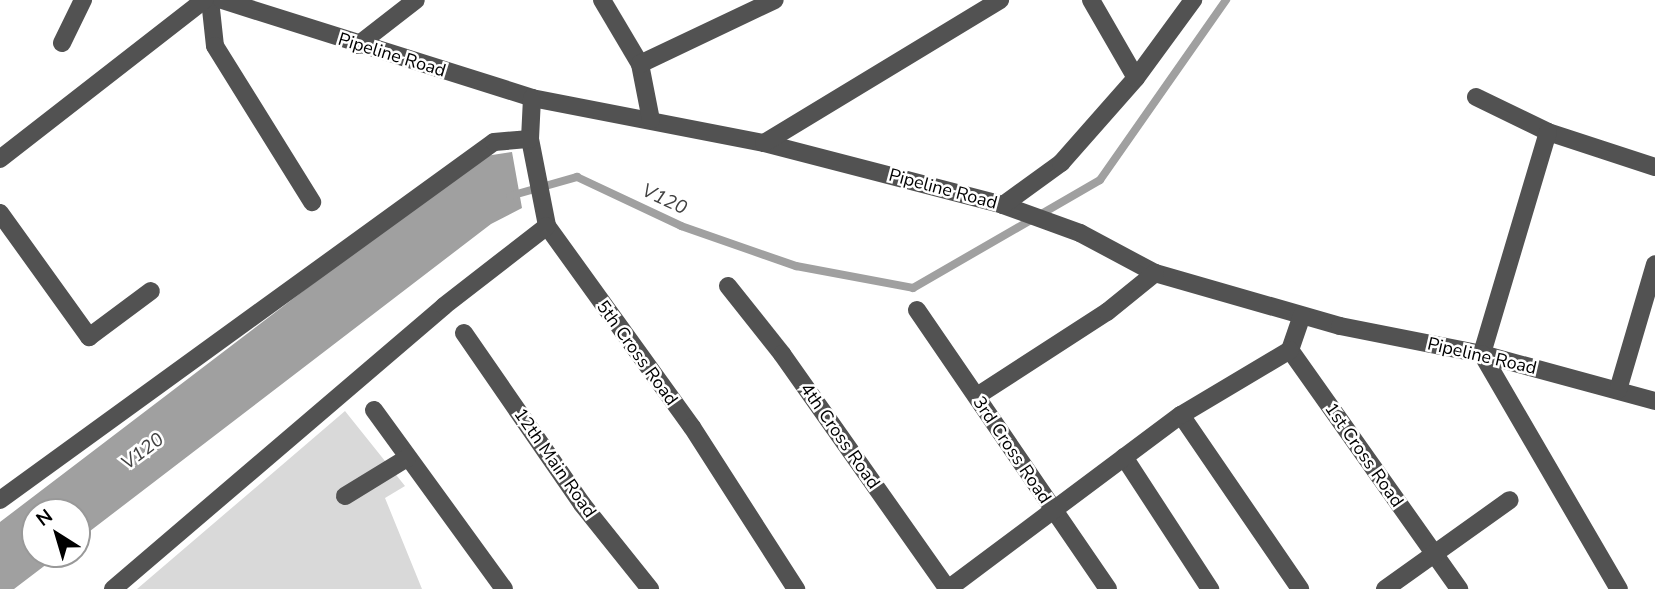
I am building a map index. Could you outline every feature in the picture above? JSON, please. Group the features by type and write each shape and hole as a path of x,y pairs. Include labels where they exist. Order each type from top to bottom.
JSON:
{"street":[{"path":"62,43 83,0"},
{"path":"0,159 204,0"},
{"path":"210,0 215,46 312,202"},
{"name":"Pipeline Road","path":"222,0 532,98 764,143 1003,205 1080,233 1155,273 1302,316 1482,354 1655,401"},
{"path":"358,45 416,0"},
{"path":"602,0 640,64 651,120"},
{"path":"640,64 775,0"},
{"path":"764,143 1000,0"},
{"path":"1091,0 1136,78"},
{"path":"1003,205 1061,163 1136,78 1189,2"},
{"path":"1476,97 1548,132 1655,167"},
{"name":"5th Cross Road","path":"532,98 530,139 547,226 691,427 796,589"},
{"path":"1548,132 1482,354 1619,589"},
{"path":"0,500 494,142 530,139"},
{"path":"0,213 89,337 151,291"},
{"path":"113,589 444,306 547,226"},
{"path":"1618,390 1655,264"},
{"path":"977,396 1107,312 1155,273"},
{"name":"4th Cross Road","path":"728,286 782,354 948,589"},
{"name":"3rd Cross Road","path":"918,310 1108,589"},
{"path":"948,589 1181,415 1290,350 1302,316"},
{"name":"12th Main Road","path":"464,333 582,504 650,589"},
{"name":"1st Cross Road","path":"1290,350 1459,589"},
{"path":"374,410 504,589"},
{"path":"1181,415 1300,589"},
{"path":"1124,457 1210,589"},
{"path":"345,496 407,458"},
{"path":"1385,589 1510,500"}],"shaded area":[{"path":"345,411 405,486 385,498 422,589 137,589"}],"water":[{"path":"512,152 522,208 491,224 91,530 91,498 31,498 479,157"},
{"path":"21,506 21,568 42,568 14,589 0,589 0,522"}],"waterway":[{"name":"V120","path":"510,196 577,177 681,226 796,266 913,288 1100,180 1226,0"}]}
